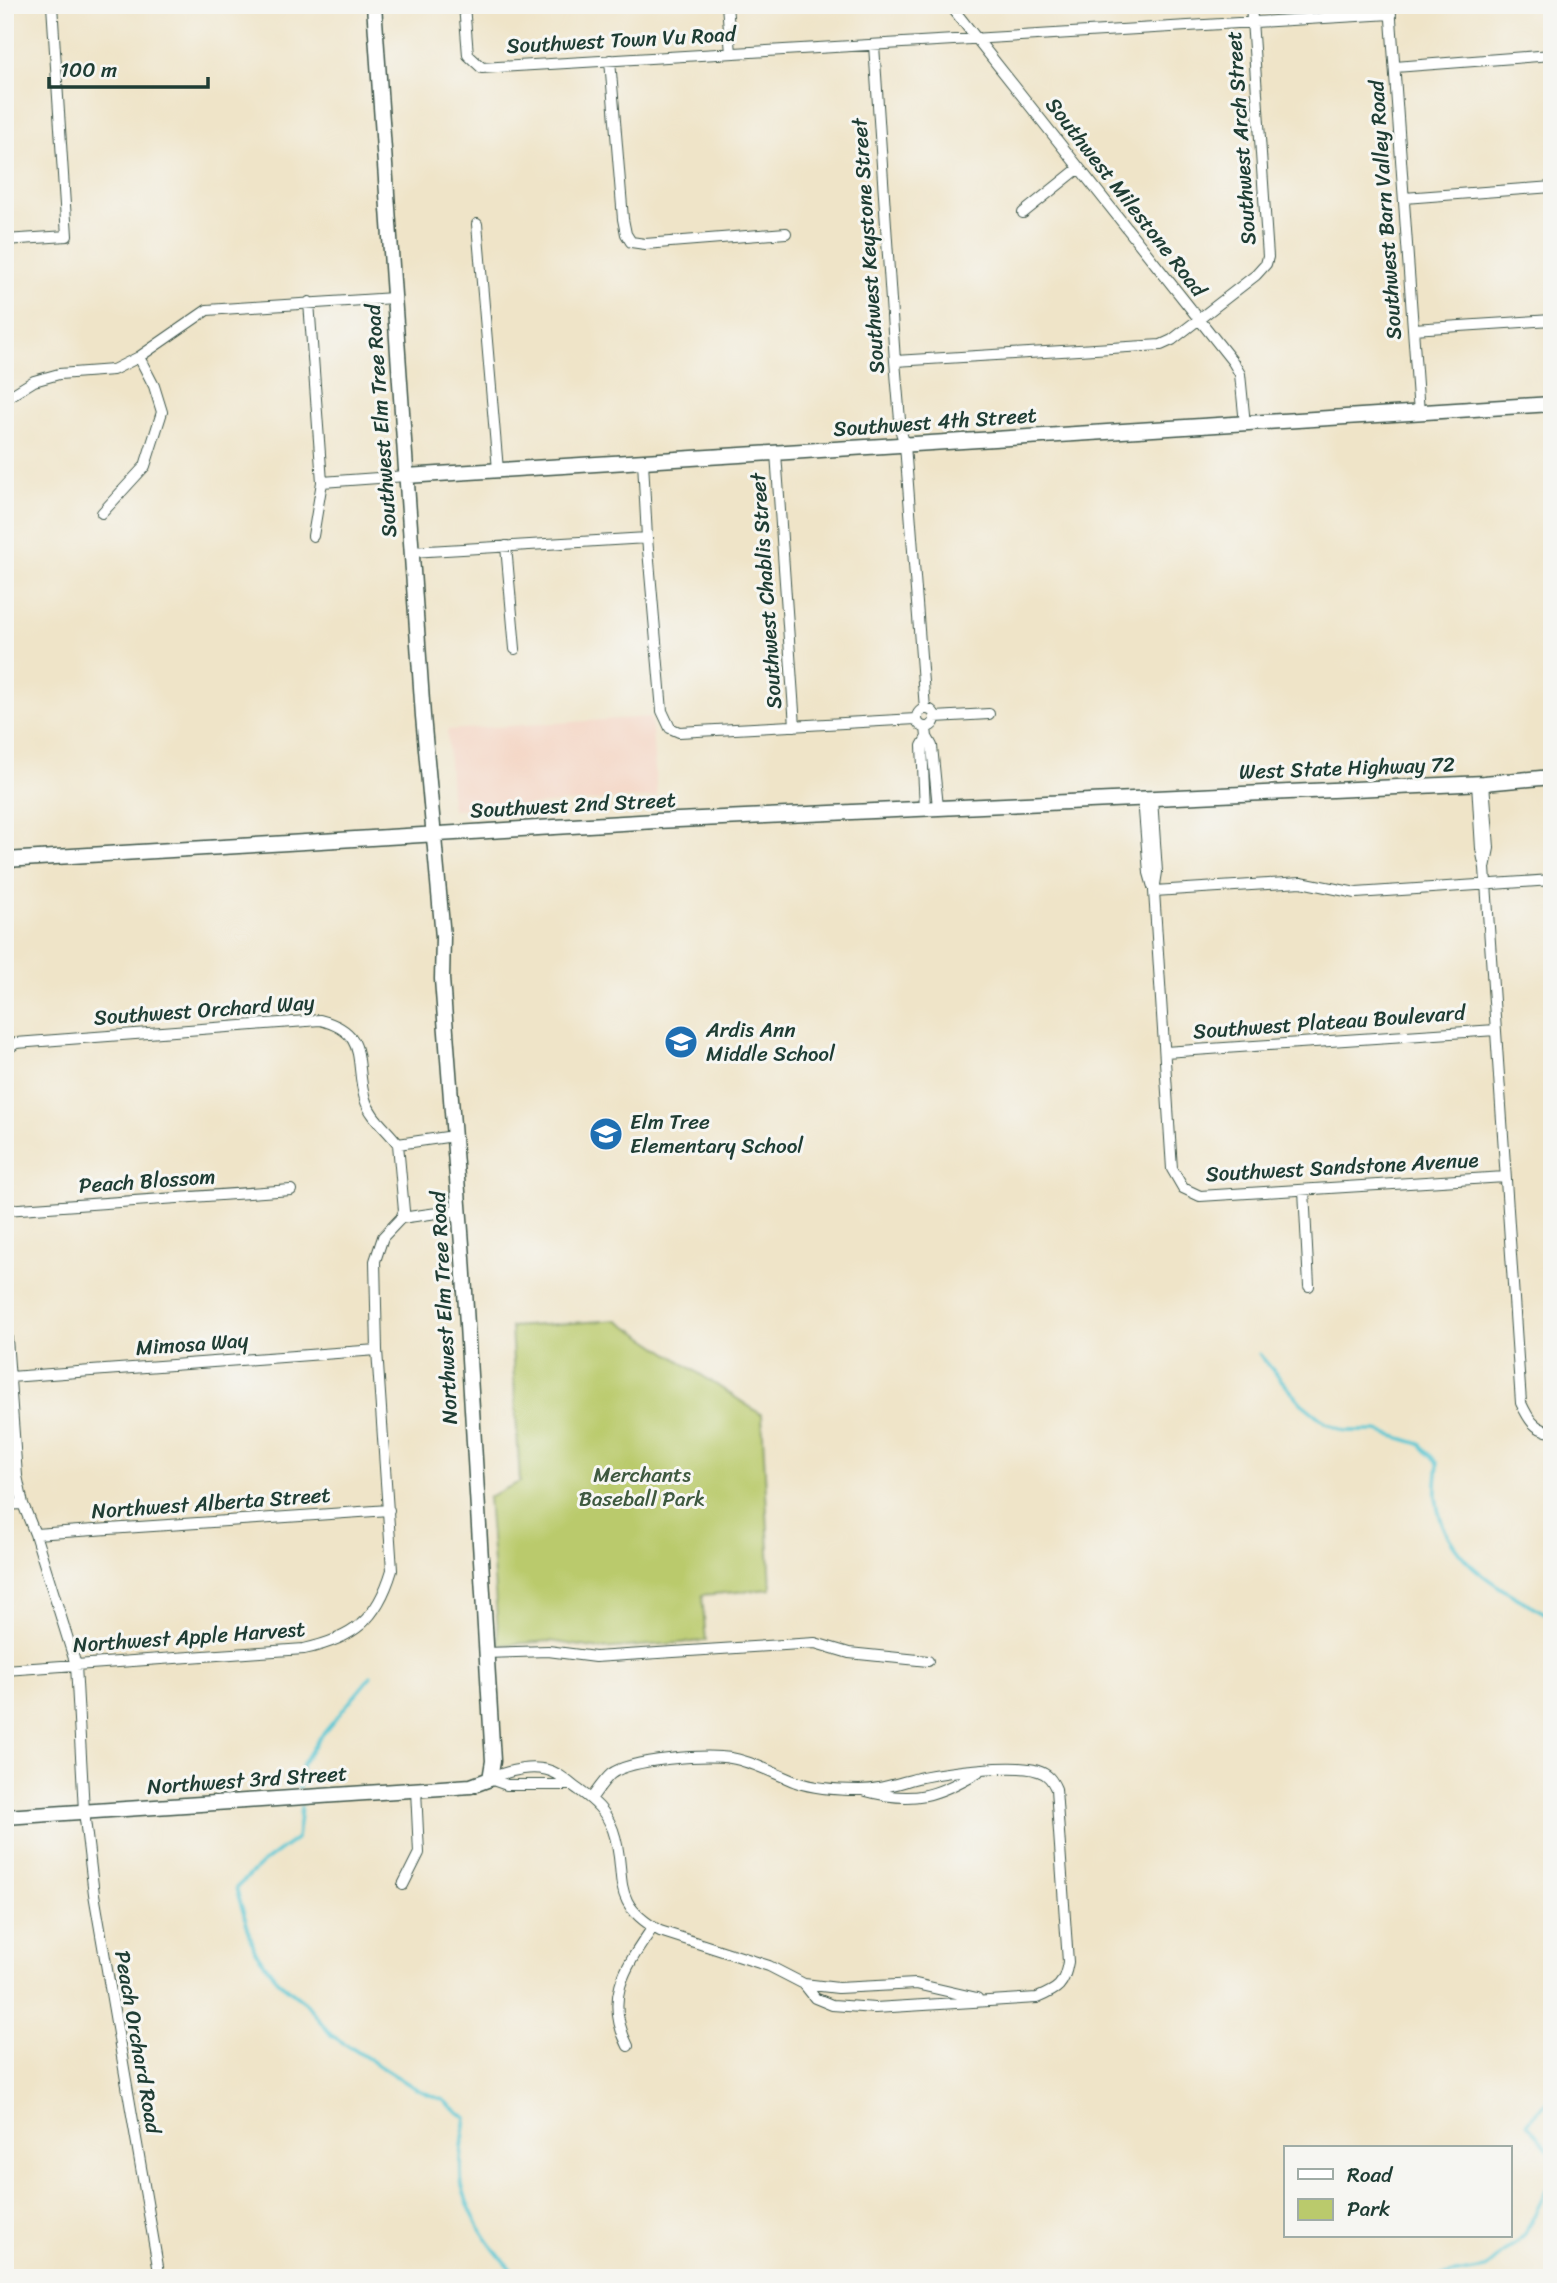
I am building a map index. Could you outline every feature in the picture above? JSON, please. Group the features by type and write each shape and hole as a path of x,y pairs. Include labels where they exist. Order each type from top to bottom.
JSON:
{"street":[{"path":"5,240 67,236 52,5"},
{"name":"Southwest Elm Tree Road","path":"374,5 433,834"},
{"name":"Southwest Town Vu Road","path":"464,5 468,55 482,68 1252,22 1391,10"},
{"path":"727,5 731,53"},
{"name":"Southwest Milestone Road","path":"950,5 1233,362 1240,374 1245,424"},
{"name":"Southwest Arch Street","path":"1199,320 1256,275 1266,264 1268,257 1251,5"},
{"name":"Southwest Barn Valley Road","path":"1391,10 1419,413"},
{"name":"Southwest Keystone Street","path":"874,44 895,361 901,432 905,444 925,709"},
{"path":"1395,66 1552,55"},
{"path":"610,60 626,234 631,242 645,244 786,233"},
{"path":"1023,213 1079,168"},
{"path":"1404,198 1552,187"},
{"path":"477,224 498,470"},
{"path":"5,399 34,381 59,374 113,370 139,357 207,310 394,298"},
{"path":"309,302 321,482 313,536"},
{"path":"895,361 1161,345 1169,343 1199,320"},
{"path":"1413,329 1552,320"},
{"path":"102,513 145,466 162,412 154,386 139,357"},
{"name":"Southwest 4th Street","path":"321,482 1552,404"},
{"name":"Southwest Chablis Street","path":"776,453 795,726"},
{"path":"643,461 662,711 670,728 679,732 916,719"},
{"path":"411,552 647,538"},
{"path":"506,546 515,649"},
{"path":"926,732 935,718 933,712 925,709 918,713 916,719 932,746 931,808"},
{"path":"935,718 989,714"},
{"name":"West State Highway 72","path":"1148,798 1480,783 1552,777"},
{"path":"1480,783 1481,849 1485,868 1521,1403 1530,1422 1552,1432"},
{"path":"1148,798 1149,873 1154,891 1165,1052"},
{"name":"Southwest 2nd Street","path":"5,860 433,834 1148,798"},
{"name":"Northwest Elm Tree Road","path":"433,834 443,937 442,979 493,1761 489,1779"},
{"path":"1154,891 1301,882 1356,894 1552,880"},
{"name":"Southwest Orchard Way","path":"5,1051 16,1043 320,1020 336,1024 350,1035 356,1044 365,1100 375,1118 398,1144"},
{"name":"Southwest Plateau Boulevard","path":"1165,1052 1496,1030"},
{"name":"Southwest Sandstone Avenue","path":"1165,1052 1172,1169 1183,1188 1200,1196 1505,1177"},
{"path":"389,1510 377,1350 375,1261 383,1237 401,1219 404,1211 398,1144 454,1136"},
{"name":"Peach Blossom","path":"5,1210 291,1190"},
{"path":"1304,1190 1309,1286"},
{"path":"401,1219 459,1210"},
{"path":"5,1311 17,1476 23,1504 5,1506"},
{"name":"Mimosa Way","path":"10,1377 377,1350"},
{"name":"Peach Orchard Road","path":"23,1504 76,1665 84,1811 94,1894 160,2278"},
{"name":"Northwest Alberta Street","path":"35,1534 389,1510"},
{"name":"Northwest Apple Harvest","path":"5,1670 304,1649 334,1642 368,1618 380,1602 392,1570 389,1510"},
{"path":"485,1653 548,1651 595,1657 815,1643 849,1653 928,1661"},
{"path":"591,1799 612,1774 643,1762 683,1758 730,1758 761,1767 798,1783 831,1789 862,1790 922,1777 1020,1768 1039,1771 1051,1778 1056,1789 1068,1962 1065,1979 1055,1990 1037,1998 875,2008 832,2005 816,1998 804,1984"},
{"path":"862,1790 891,1798 915,1798 945,1790 980,1771"},
{"path":"489,1779 507,1785 571,1785 591,1799 605,1812 614,1832 622,1888 629,1904 653,1927 769,1966 804,1984 838,1988 916,1984 988,2001"},
{"name":"Northwest 3rd Street","path":"5,1817 471,1786 489,1779"},
{"path":"403,1885 419,1853 416,1790"},
{"path":"628,2046 620,2031 616,2007 628,1964 653,1927"}],"shaded area":[{"path":"651,717 657,797 452,810 447,730"}],"green space":[{"name":"Merchants Baseball Park","path":"618,1320 762,1415 771,1589 702,1595 706,1641 600,1649 550,1641 499,1645 488,1497 520,1482 511,1327"}],"waterway":[{"path":"1259,1354 1301,1403 1326,1423 1345,1431 1377,1431 1420,1444 1438,1464 1436,1497 1441,1520 1462,1556 1495,1584 1552,1617"},
{"path":"299,1788 302,1765 318,1740 371,1676"},
{"path":"301,1807 297,1838 264,1862 236,1888 255,1951 279,1982 305,2002 331,2035 418,2090 443,2100 466,2118 461,2164 463,2190 486,2238 520,2278"},
{"path":"1433,2278 1485,2269 1525,2234 1549,2185 1551,2153 1527,2123 1552,2097"}],"place":[{"name":"Ardis Ann Middle School","path":"681,1042"},
{"name":"Elm Tree Elementary School","path":"606,1134"}]}
